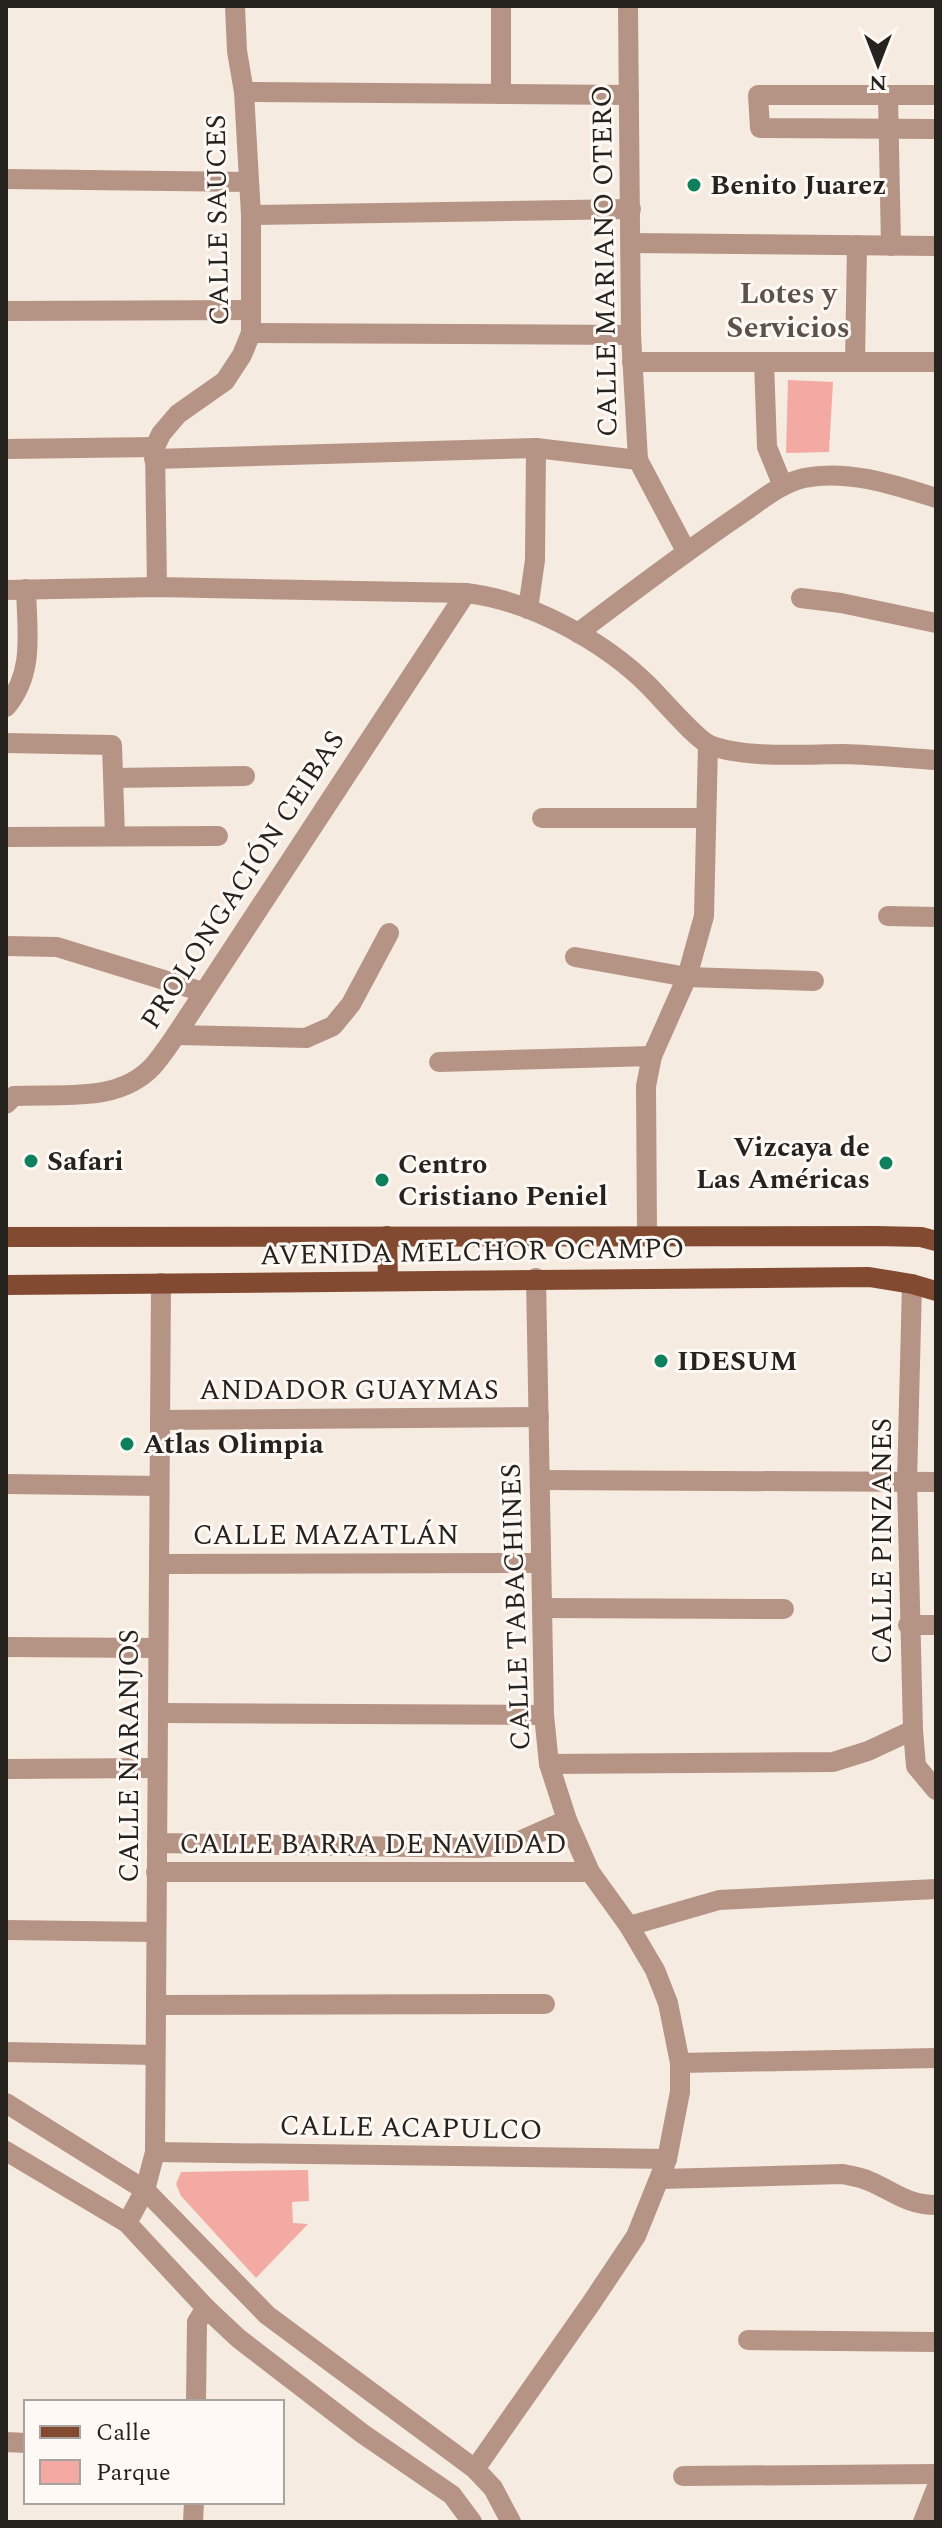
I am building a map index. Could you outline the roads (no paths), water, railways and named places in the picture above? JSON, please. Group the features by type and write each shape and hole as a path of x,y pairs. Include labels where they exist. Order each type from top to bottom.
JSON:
{"main road":[{"name":"AVENIDA MELCHOR OCAMPO","path":"6,1237 647,1235 876,1236 921,1237 936,1241"},
{"path":"387,1236 388,1280"},
{"name":"AVENIDA MELCHOR OCAMPO","path":"6,1285 869,1277 936,1291"}],"street":[{"name":"CALLE SAUCES","path":"154,453 161,434 178,414 225,381 242,355 251,333 251,215 244,92 237,51 235,6"},
{"path":"501,6 501,94"},
{"name":"CALLE MARIANO OTERO","path":"628,6 631,335 638,460 686,551"},
{"path":"244,92 629,95"},
{"path":"936,95 758,95 760,128 936,129"},
{"path":"888,96 891,246"},
{"path":"6,179 249,182"},
{"path":"251,215 631,209"},
{"path":"631,243 936,246"},
{"path":"855,362 857,245"},
{"path":"6,311 251,310"},
{"path":"251,333 631,335"},
{"path":"632,362 936,362"},
{"path":"764,362 767,447 783,486"},
{"path":"528,609 535,560 536,448"},
{"path":"6,449 154,453 536,448 638,460"},
{"path":"154,453 157,587"},
{"path":"578,633 686,551 783,486 804,478 841,476 886,482 936,498"},
{"path":"6,707 15,697 28,665 16,590 157,587 466,593 491,596 528,609 578,633 635,674 708,745 744,753 852,754 936,760"},
{"name":"PROLONGACIÓN CEIBAS","path":"9,1098 47,1094 90,1095 125,1086 152,1068 466,593"},
{"path":"801,598 936,623"},
{"path":"6,743 112,745 115,836"},
{"path":"647,1235 646,1086 652,1056 687,977 704,916 708,745"},
{"path":"114,778 245,776"},
{"path":"542,818 706,818"},
{"path":"6,837 218,836"},
{"path":"888,916 936,917"},
{"path":"176,1035 306,1038 333,1026 351,1004 389,933"},
{"path":"6,946 57,947 203,992"},
{"path":"575,957 687,977 814,981"},
{"path":"439,1062 652,1056"},
{"name":"CALLE TABACHINES","path":"475,2469 636,2236 664,2169 680,2092 680,2063 668,2003 655,1970 629,1926 590,1872 567,1820 549,1764 544,1715 536,1278"},
{"name":"CALLE NARANJOS","path":"127,2223 145,2190 155,2152 161,1283"},
{"name":"CALLE PINZANES","path":"912,1284 907,1482 908,1625 916,1766 936,1790"},
{"name":"ANDADOR GUAYMAS","path":"160,1420 539,1417"},
{"path":"540,1480 936,1482"},
{"path":"6,1484 159,1486"},
{"name":"CALLE MAZATLÁN","path":"159,1564 541,1563"},
{"path":"542,1608 784,1609"},
{"path":"908,1625 936,1625"},
{"path":"6,1647 158,1648"},
{"path":"158,1713 544,1715"},
{"path":"549,1764 833,1762 868,1751 913,1730"},
{"path":"6,1769 157,1768"},
{"name":"CALLE BARRA DE NAVIDAD","path":"157,1843 478,1848 513,1844 567,1820"},
{"name":"CALLE BARRA DE NAVIDAD","path":"156,1872 590,1872"},
{"path":"629,1926 719,1900 936,1889"},
{"path":"6,1930 156,1932"},
{"path":"156,2005 545,2004"},
{"path":"6,2052 155,2055"},
{"path":"680,2063 936,2058"},
{"path":"6,2103 145,2190 267,2315 475,2469 493,2488 511,2522"},
{"path":"6,2151 127,2223 238,2338 363,2434 452,2495 472,2522"},
{"name":"CALLE ACAPULCO","path":"155,2152 843,2174 868,2180 893,2195 921,2205 936,2205"},
{"path":"196,2400 197,2322 206,2308"},
{"path":"748,2340 936,2342"},
{"path":"683,2476 936,2474"},
{"path":"923,2522 936,2489"}],"place":[{"name":"Benito Juarez","path":"694,185"},
{"name":"Safari","path":"31,1161"},
{"name":"Vizcaya de Las Américas","path":"886,1163"},
{"name":"Centro Cristiano Peniel","path":"382,1180"},
{"name":"IDESUM","path":"661,1361"},
{"name":"Atlas Olimpia","path":"127,1444"}],"district":[{"name":"Lotes y Servicios","path":"788,311"}]}
